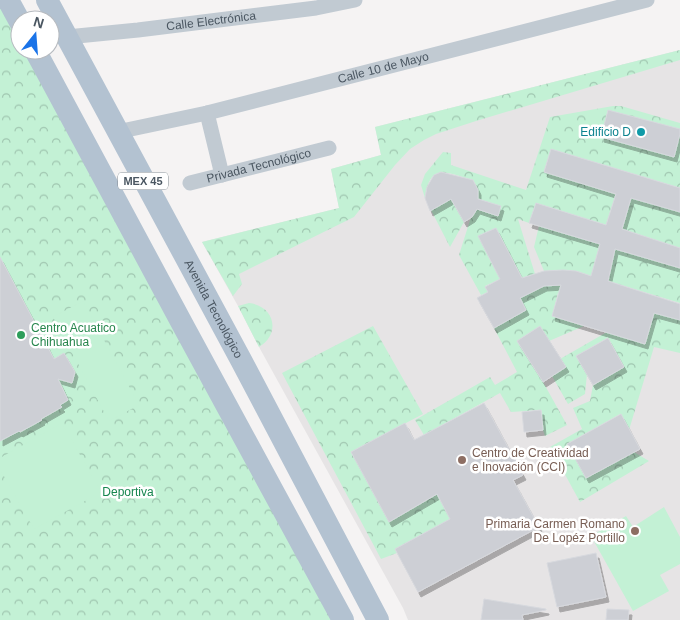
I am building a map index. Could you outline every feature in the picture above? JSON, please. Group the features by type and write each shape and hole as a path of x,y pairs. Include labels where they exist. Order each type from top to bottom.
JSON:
{"main road":[{"name":"Avenida Tecnológico","path":"47,0 241,360 378,620"},
{"name":"MEX 45","path":"40,60 343,620"}],"street":[{"name":"Calle Electrónica","path":"67,37 138,30 315,4 356,0"},
{"name":"Calle 10 de Mayo","path":"117,132 207,113 647,0"},
{"path":"207,113 222,175"},
{"name":"Privada Tecnológico","path":"190,183 329,148"}],"shaded area":[{"path":"680,50 680,620 408,620 202,242 339,208 331,169 381,155 375,127"}],"green space":[{"name":"Deportiva","path":"0,0 10,10 10,60 40,60 343,620 0,620"},
{"path":"680,50 680,60 476,121 436,134 424,140 410,149 395,165 354,217 239,274 242,284 233,296 202,242 339,208 331,169 381,155 375,127"},
{"path":"621,106 680,123 680,188 551,149 544,171 616,194 606,225 536,204 529,223 518,219 535,274 522,278 495,228 479,237 500,279 485,286 488,292 481,295 459,255 471,217 476,209 489,213 478,199 477,189 473,180 448,173 436,174 431,179 427,186 425,198 421,185 425,174 443,152 451,153 451,165 526,190 550,117"},
{"path":"631,198 680,212 680,248 622,229"},
{"path":"451,199 464,222 450,247 431,210"},
{"path":"539,226 600,244 591,276 568,271 544,271 534,247"},
{"path":"615,249 680,268 680,303 608,281"},
{"path":"544,286 569,287 680,320 680,353 654,347 629,430 620,414 567,444 586,478 634,452 649,461 580,502 550,447 582,429 573,408 590,401 593,385 624,367 607,338 576,356 587,374 585,394 568,404 552,376 560,359 607,332 645,344 652,319 558,293 552,316 584,326 549,341 539,327 517,341 567,425 545,436 541,410 511,412 500,393 424,435 415,420 490,377 495,385 517,372 494,328 526,310 520,298"},
{"path":"83,301 139,405 109,421 53,317"},
{"path":"249,303 265,309 272,321 270,335 266,342 259,347 238,306"},
{"path":"373,326 423,414 351,452 389,522 437,494 450,519 395,549 397,553 381,559 282,373"},
{"path":"62,423 101,492 34,529 0,469 0,458"},
{"path":"664,507 680,537 680,564 660,575 669,591 633,611 591,536 626,516 633,527"}],"building":[{"name":"Edificio D","path":"608,110 680,129 674,157 601,137"},
{"path":"551,149 680,188 680,212 631,198 622,229 680,248 680,268 615,249 608,281 680,304 680,320 654,313 645,344 552,316 561,285 544,286 520,298 526,310 494,328 477,298 488,292 485,287 500,279 478,236 496,228 522,278 544,271 563,270 576,271 591,276 600,244 529,223 536,203 606,225 616,194 544,172"},
{"path":"441,172 473,180 478,190 478,199 501,206 498,216 477,209 472,217 464,222 451,199 430,211 425,198 427,187 434,175"},
{"name":"Centro Acuatico Chihuahua","path":"0,257 54,359 64,353 75,372 72,383 58,379 68,400 60,405 62,407 42,420 0,441"},
{"path":"540,326 566,367 543,382 517,341"},
{"path":"608,338 624,367 593,385 576,356"},
{"path":"484,403 523,475 513,480 539,527 418,592 395,549 450,519 437,494 389,522 351,452 405,423 414,440"},
{"path":"541,410 543,430 524,432 522,412"},
{"path":"621,414 640,449 586,478 567,444"},
{"path":"596,553 606,597 557,607 547,563"},
{"path":"484,599 546,610 522,615 523,620 481,620"},
{"path":"607,609 629,610 628,620 606,620"}],"place":[{"name":"Edificio D","path":"641,132"},
{"name":"Centro Acuatico Chihuahua","path":"21,335"},
{"name":"Centro de Creatividad e Inovación (CCI)","path":"462,460"},
{"name":"Primaria Carmen Romano De Lopéz Portillo","path":"635,531"}]}
